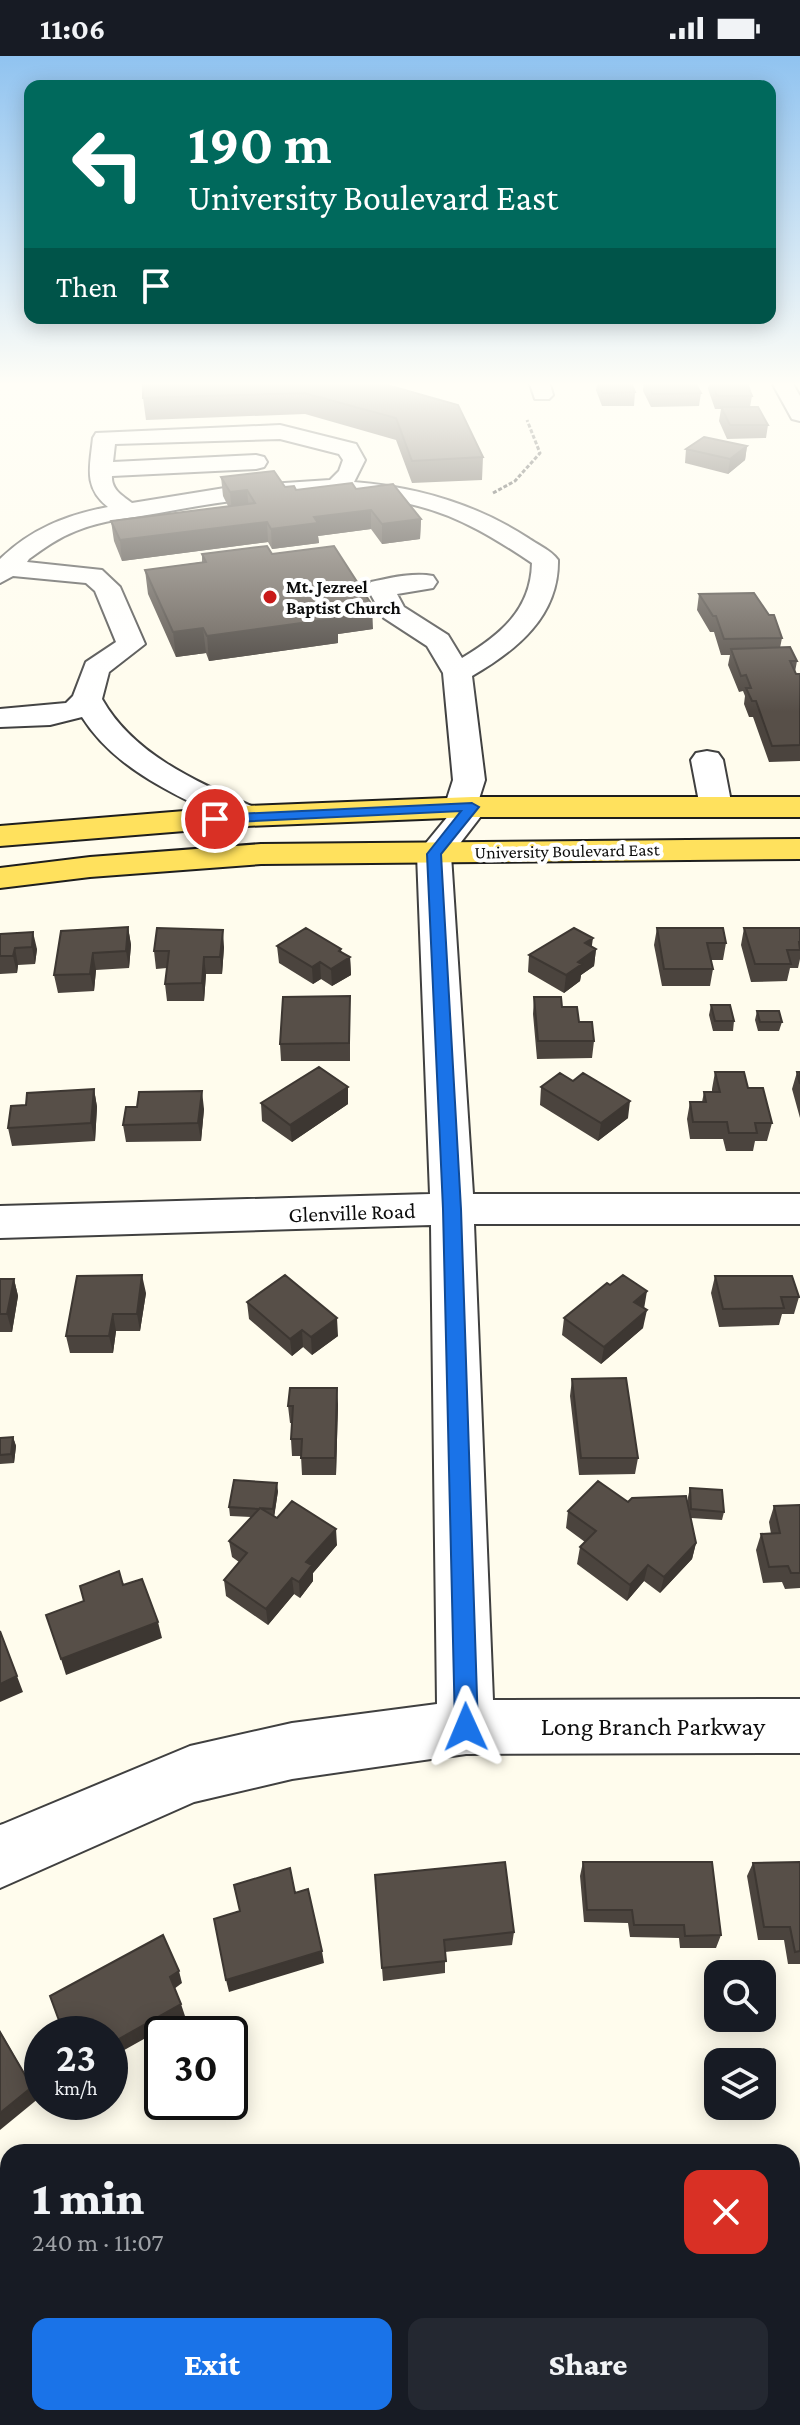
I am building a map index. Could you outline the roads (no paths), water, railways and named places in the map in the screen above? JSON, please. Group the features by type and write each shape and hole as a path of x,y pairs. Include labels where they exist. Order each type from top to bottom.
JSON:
{"main road":[{"name":"University Boulevard East","path":"0,836 246,816 466,807 800,807"},
{"name":"University Boulevard East","path":"0,878 90,867 261,854 800,849"}],"street":[{"path":"104,492 127,511"},
{"path":"3,571 35,541 66,523 246,492"},
{"path":"376,492 405,495 457,512 494,528 545,560 543,595 531,615 494,653 457,673"},
{"path":"0,718 50,716 76,710 87,699 96,668 131,644 107,587 93,576 3,571"},
{"path":"424,582 380,588 394,612 438,641 457,673 469,780 466,807 434,854 452,1209 466,1727"},
{"path":"87,699 95,719 167,777 246,816"},
{"path":"707,760 716,807"},
{"name":"Glenville Road","path":"0,1222 452,1209 800,1209"},
{"name":"Long Branch Parkway","path":"0,1858 190,1774 292,1751 466,1727 800,1726"}],"place":[{"name":"Mt. Jezreel Baptist Church","path":"270,597"}]}
